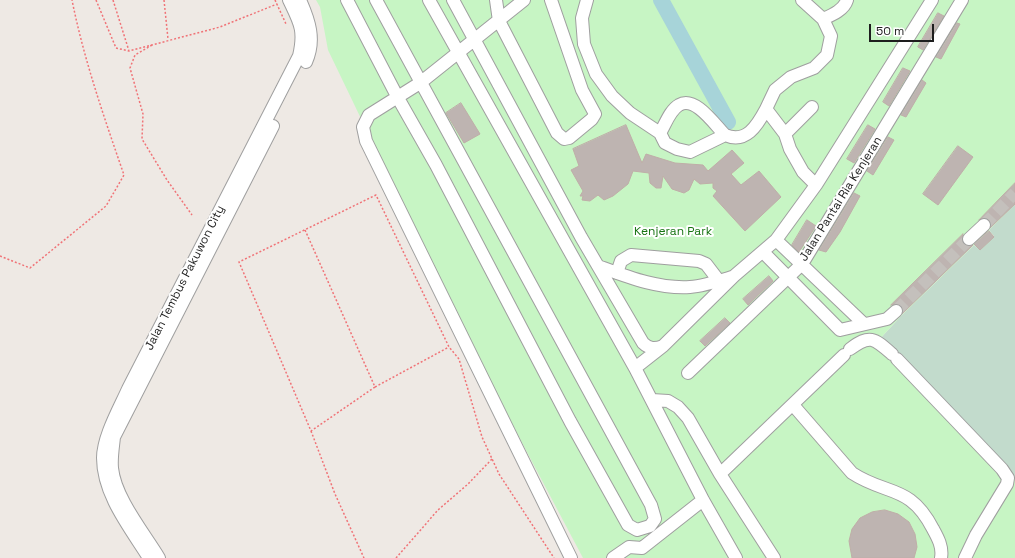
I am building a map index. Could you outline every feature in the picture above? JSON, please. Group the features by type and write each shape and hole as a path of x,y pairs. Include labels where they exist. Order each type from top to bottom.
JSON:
{"street":[{"name":"Jalan Tembus Pakuwon City","path":"149,558 119,510 107,481 103,458 108,433 128,389 299,56 302,42 302,27 289,0"},
{"name":"Jalan Tembus Pakuwon City","path":"159,558 116,485 112,468 114,437 307,59 311,41 309,22 300,0"},
{"path":"347,0 398,98 436,165 570,421 628,525 637,530 650,526 656,519 651,505 376,0"},
{"path":"429,0 635,368 703,500 736,558"},
{"path":"453,0 598,266 643,343 646,346 655,349 663,346"},
{"path":"496,0 499,22 557,133 564,139 569,138 592,119 595,114 582,90 551,0"},
{"path":"524,0 499,22 420,83 369,115 363,127 366,141 571,558"},
{"path":"587,0 582,18 584,44 596,74 612,96 630,113 660,133 665,143 671,147 690,152 725,135"},
{"path":"660,133 674,110 679,105 686,102 694,104 725,135 733,138 741,137 756,127 775,90 791,77 814,68 827,55 831,36 822,19 802,0"},
{"path":"822,19 835,14 847,0"},
{"path":"635,368 663,346 734,276 776,240 816,186 932,0"},
{"name":"Jalan Pantai Ria Kenjeran","path":"688,373 802,264 962,0"},
{"path":"785,134 812,107"},
{"path":"766,109 785,134 799,166 816,186"},
{"path":"969,239 984,225"},
{"path":"776,240 863,323"},
{"path":"763,252 840,330 887,318 896,311"},
{"path":"617,273 621,261 631,255 699,261 711,269 719,280"},
{"path":"598,266 666,287 691,287 734,276"},
{"path":"720,474 847,352 862,340 869,338 878,341 1002,469 1008,478 1007,484 976,535 965,558"},
{"path":"652,400 668,401 683,412 688,418 720,474 774,558"},
{"path":"793,405 852,473 862,479 897,491 916,503 930,522 938,539 942,552 941,558"},
{"path":"613,558 629,547 642,553 703,500"}],"path":[{"path":"0,256 30,268 106,206 124,175 93,86 78,32 72,0"},
{"path":"96,0 116,48 129,51 168,39 220,27 277,4"},
{"path":"113,0 129,51"},
{"path":"164,0 168,39"},
{"path":"276,0 286,24"},
{"path":"156,43 135,56 130,68 143,114 142,140 167,180 192,215"},
{"path":"364,558 335,494 311,431 240,262 376,195 449,347 459,359 482,437 499,474 554,558"},
{"path":"305,230 375,388"},
{"path":"311,431 375,388 449,347"},
{"path":"396,558 438,510 468,484 492,459"}],"green space":[{"name":"Kenjeran Park","path":"316,0 1015,0 1015,204 989,230 994,237 980,250 974,245 901,316 878,341 1008,478 1015,477 1015,558 583,558 466,337 328,50 320,7"},
{"path":"1015,204 1015,477 1008,478 878,341 901,316 974,245 980,250 994,236 989,230"}],"building":[{"path":"938,13 944,16 923,50 918,47"},
{"path":"957,23 960,24 941,59 936,57"},
{"path":"903,68 910,71 889,106 883,102"},
{"path":"922,80 926,83 906,117 901,115"},
{"path":"461,103 480,134 464,143 446,113"},
{"path":"626,125 642,163 646,154 675,163 703,165 708,171 732,150 744,163 731,174 741,185 759,171 781,197 745,231 713,196 717,191 713,188 713,183 700,184 694,179 689,190 684,193 672,189 663,176 661,188 656,188 650,183 649,173 633,171 628,184 613,196 604,200 598,195 590,201 582,200 583,196 580,196 583,191 571,170 579,166 573,149"},
{"path":"868,125 875,129 854,163 847,159"},
{"path":"888,137 894,140 873,175 867,171"},
{"path":"958,146 973,157 938,205 923,194"},
{"path":"1015,183 1015,204 990,228 991,224 989,220 983,218 979,220"},
{"path":"854,193 860,196 840,232 826,252 819,250"},
{"path":"807,220 816,226 799,252 792,245"},
{"path":"989,231 994,237 980,250 974,244"},
{"path":"963,234 963,244 967,246 973,245 902,314 903,310 901,306 895,304 891,305"},
{"path":"769,276 773,281 748,305 743,299"},
{"path":"725,318 730,323 705,346 700,341"},
{"path":"885,510 898,514 909,522 915,534 917,547 914,558 852,558 849,541 852,529 860,518 872,512"}],"waterway":[{"path":"661,0 728,122"}],"tunnel":[{"path":"984,225 1015,193"},
{"path":"896,311 969,239"}]}
